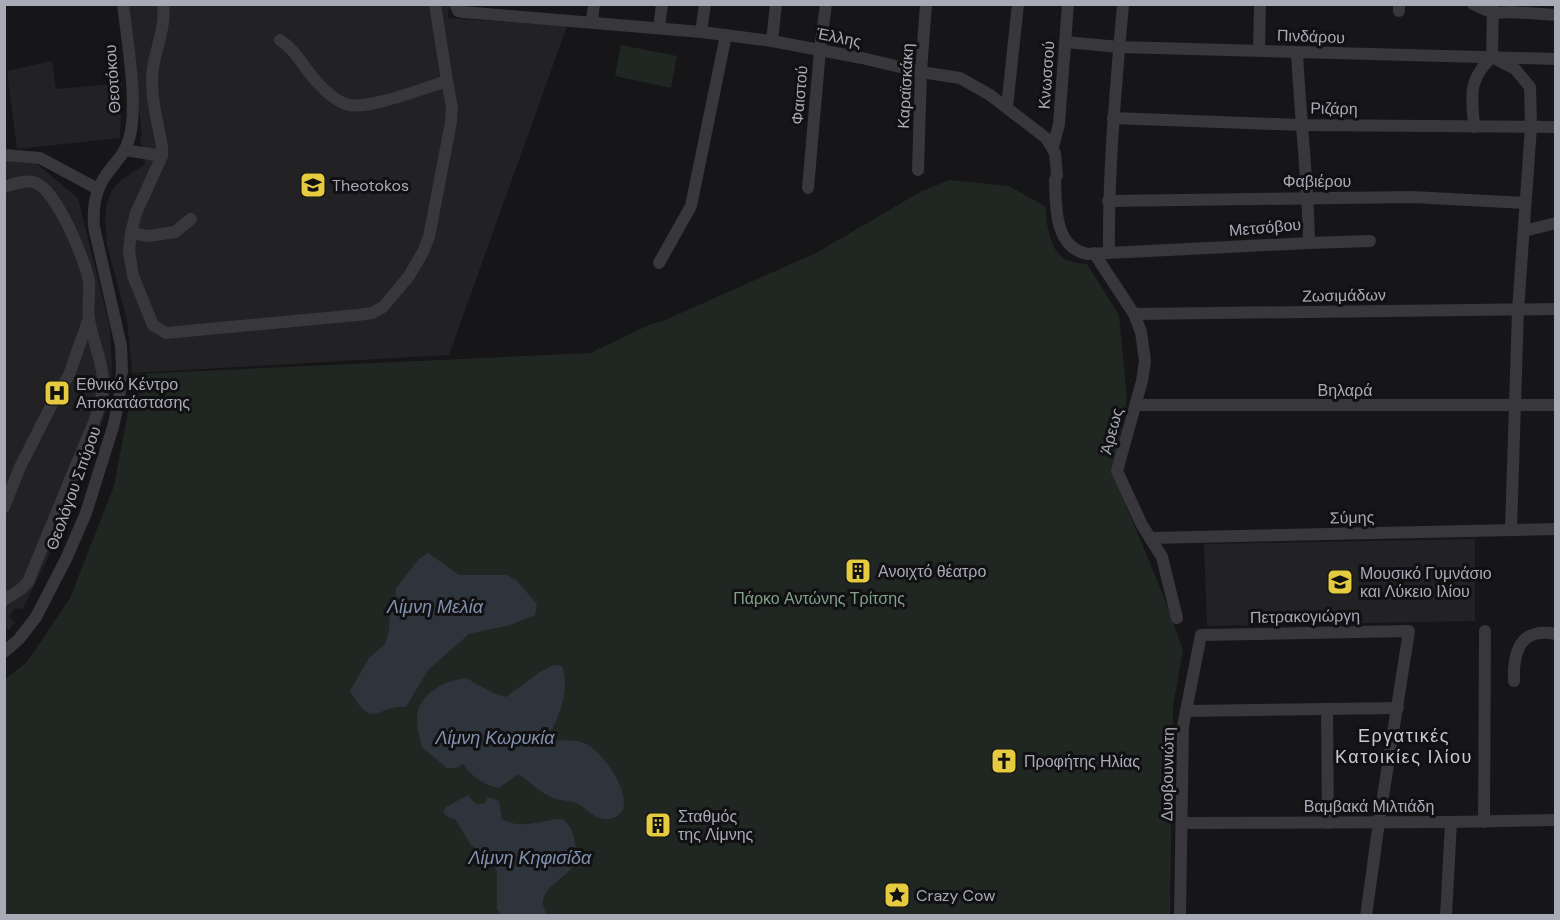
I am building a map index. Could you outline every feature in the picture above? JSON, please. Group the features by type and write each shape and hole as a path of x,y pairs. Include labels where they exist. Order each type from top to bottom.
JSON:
{"street":[{"name":"Θεοτόκου","path":"123,4 131,78 132,114 130,138 125,150"},
{"path":"163,4 163,28 153,68 152,86 162,156 136,213 130,233 129,251 133,276 153,325 166,333 358,315 372,313 383,307 408,276 429,237 451,122 452,107 435,4"},
{"name":"Έλλης","path":"455,4 458,11 487,9 772,41 960,78 1007,107 1042,134 1053,147"},
{"path":"592,22 594,4"},
{"path":"659,28 662,4"},
{"path":"701,32 705,4"},
{"path":"772,41 776,4"},
{"name":"Φαιστού","path":"808,188 826,4"},
{"name":"Καραϊσκάκη","path":"918,170 926,4"},
{"path":"1007,107 1017,4"},
{"name":"Κνωσσού","path":"1053,147 1059,124 1068,4"},
{"path":"1053,147 1057,167 1054,180 1057,220 1062,232 1070,246 1081,253 1109,252 1108,201 1123,4"},
{"path":"1259,51 1260,4"},
{"path":"1473,4 1512,12 1556,15"},
{"path":"1474,127 1473,81 1492,57 1493,9"},
{"path":"659,263 691,206 726,35"},
{"path":"280,40 294,50 304,68 325,91 348,104 359,105 378,101 447,81"},
{"name":"Πινδάρου","path":"1065,42 1119,47 1556,59"},
{"name":"Μετσόβου","path":"1109,252 1309,243 1308,198 1297,52"},
{"path":"1492,57 1515,69 1530,87"},
{"path":"1511,530 1518,310 1531,127 1530,87 1533,58"},
{"name":"Ριζάρη","path":"1113,118 1301,124 1556,127"},
{"path":"125,150 162,156"},
{"name":"Θεολόγου Σπύρου","path":"5,651 19,639 36,617 66,559 86,513 113,427 122,370 121,346 94,227 93,207 104,177 125,150"},
{"path":"4,155 40,158 98,189"},
{"path":"4,187 30,182 38,183 48,192 59,209 82,257 88,280 89,318 103,382 101,400 28,582 4,600"},
{"name":"Φαβιέρου","path":"1108,201 1413,197 1525,203"},
{"path":"130,233 149,236 175,232 191,219"},
{"path":"1524,231 1556,223"},
{"path":"1309,243 1370,242"},
{"name":"Άρεως","path":"1094,253 1134,314 1141,332 1145,361 1118,471 1165,565 1177,618"},
{"name":"Ζωσιμάδων","path":"1134,314 1556,309"},
{"path":"4,507 20,467 69,375 89,318"},
{"name":"Βηλαρά","path":"1135,405 1556,405"},
{"name":"Σύμης","path":"1150,538 1556,529"},
{"name":"Πετρακογιώργη","path":"1201,635 1410,631 1398,708"},
{"path":"1484,822 1485,631"},
{"path":"1514,681 1513,661 1519,646 1525,639 1538,633 1556,634"},
{"name":"Δυοβουνιώτη","path":"1180,915 1183,726 1201,635"},
{"path":"1186,711 1398,708 1378,822 1366,915"},
{"path":"1327,709 1328,824"},
{"name":"Βαμβακά Μιλτιάδη","path":"1182,823 1328,824 1556,820"},
{"path":"1446,915 1451,822"}],"shaded area":[{"name":"Theotokos","path":"449,4 448,18 567,26 449,355 132,373 127,320 107,245 105,217 112,190 121,180 145,164 140,138 142,137 128,5"},
{"path":"52,61 56,89 122,83 120,138 17,149 7,71"},
{"name":"Εθνικό Κέντρο Αποκατάστασης","path":"4,160 28,160 37,164 78,198 110,328 112,366 109,401 99,432 46,562 22,609 15,608 9,617 15,622 9,630 5,627"},
{"name":"Μουσικό Γυμνάσιο και Λύκειο Ιλίου","path":"1475,539 1475,621 1207,626 1204,544"}],"green space":[{"path":"621,45 677,56 671,88 615,76"},
{"name":"Πάρκο Αντώνης Τρίτσης","path":"949,180 1009,186 1046,207 1048,229 1057,251 1067,260 1087,264 1119,315 1127,398 1113,474 1164,597 1183,650 1173,707 1170,915 5,916 5,679 27,662 70,598 114,486 135,374 590,353 651,324 663,321 816,253 920,192"}],"water":[{"name":"Λίμνη Μελία","path":"428,553 459,575 507,575 516,580 537,604 535,615 510,625 469,634 428,670 406,707 396,707 371,714 358,704 350,691 369,658 385,644 396,588 418,560"},
{"name":"Λίμνη Κωρυκία","path":"553,665 562,666 565,683 560,710 549,735 554,741 582,742 601,756 616,778 624,800 623,809 617,816 607,819 600,818 576,803 553,798 518,774 499,788 488,785 474,777 463,764 456,768 447,768 422,747 417,723 418,711 433,690 449,682 466,678 493,693 506,697"},
{"name":"Λίμνη Κηφισίδα","path":"468,795 477,804 485,803 488,797 499,801 502,819 510,822 525,824 563,819 572,830 577,858 574,866 548,890 544,897 543,905 547,915 502,915 497,909 497,871 492,863 471,845 455,819 449,818 443,812 446,807"}],"place":[{"name":"Theotokos","path":"313,185"},
{"name":"Εθνικό Κέντρο Αποκατάστασης","path":"57,393"},
{"name":"Ανοιχτό θέατρο","path":"858,571"},
{"name":"Μουσικό Γυμνάσιο και Λύκειο Ιλίου","path":"1340,582"},
{"name":"Προφήτης Ηλίας","path":"1004,761"},
{"name":"Σταθμός της Λίμνης","path":"658,825"},
{"name":"Crazy Cow","path":"897,895"}],"district":[{"name":"Εργατικές Κατοικίες Ιλίου","path":"1404,746"}]}
